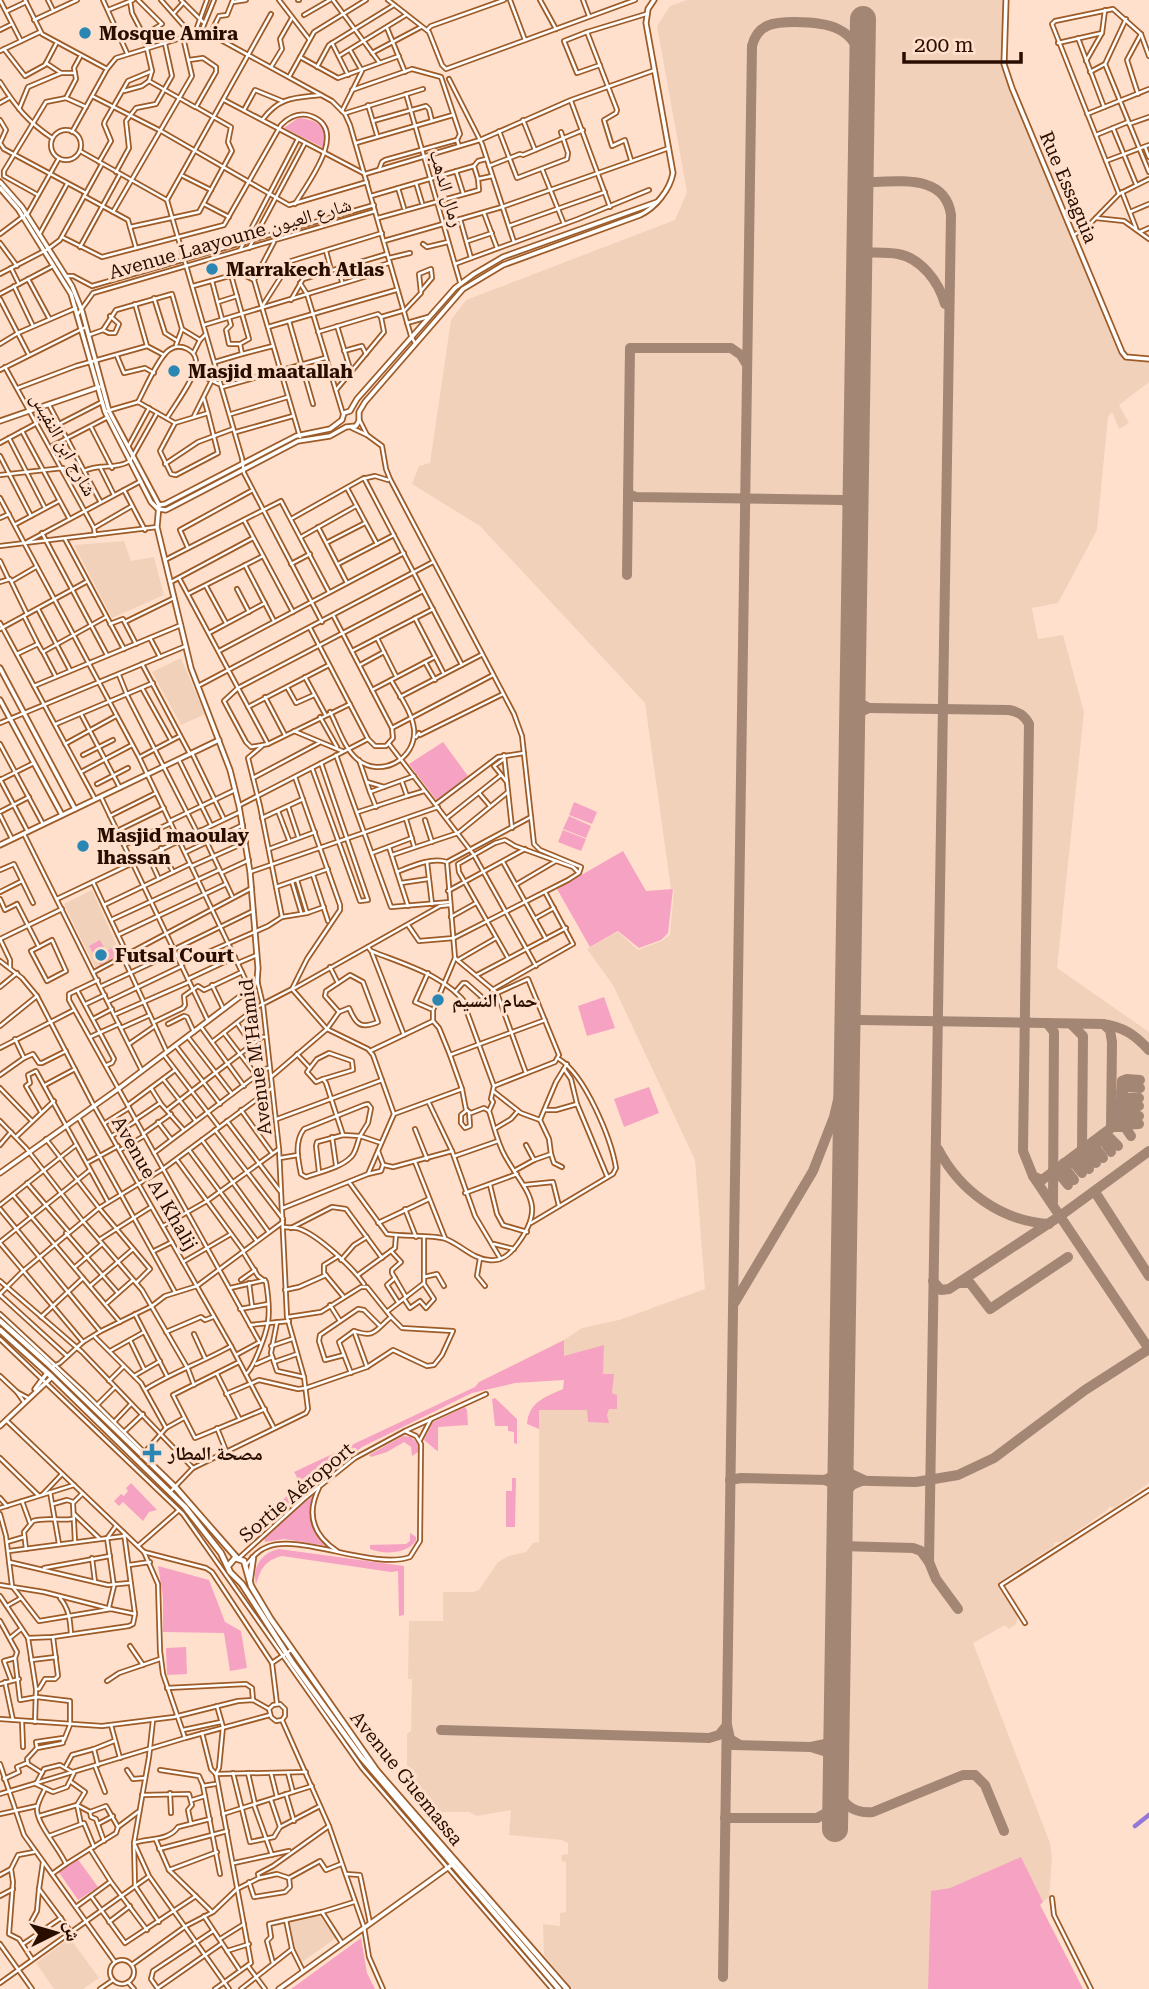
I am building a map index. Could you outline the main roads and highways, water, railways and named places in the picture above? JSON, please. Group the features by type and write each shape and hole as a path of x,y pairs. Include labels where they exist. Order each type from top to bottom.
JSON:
{"main road":[{"path":"0,1321 51,1368"},
{"path":"0,1330 56,1372 143,1454 238,1558 246,1568 241,1576 235,1576 199,1524 56,1372"},
{"path":"229,1567 231,1561 238,1558"},
{"path":"250,1584 253,1558"},
{"name":"Avenue Guemassa","path":"246,1568 250,1584 287,1653"},
{"name":"Avenue Guemassa","path":"235,1576 361,1757 559,1989"},
{"name":"Avenue Guemassa","path":"452,1865 566,1989"}],"waterway":[{"path":"1135,1826 1149,1815"}],"place":[{"name":"Mosque Amira","path":"85,33"},
{"name":"Marrakech Atlas","path":"212,269"},
{"name":"Masjid maatallah","path":"174,371"},
{"name":"Masjid maoulay lhassan","path":"83,846"},
{"name":"Futsal Court","path":"101,955"},
{"name":"حمام النسيم","path":"438,1000"},
{"name":"مصحة المطار","path":"152,1453"}]}
